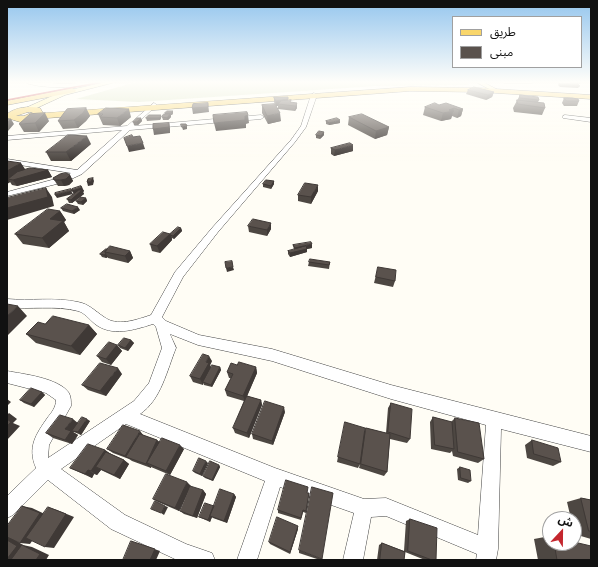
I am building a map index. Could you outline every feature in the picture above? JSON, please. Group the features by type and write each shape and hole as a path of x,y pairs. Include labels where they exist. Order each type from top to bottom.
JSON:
{"main road":[{"path":"10,115 34,110 78,108"},
{"path":"34,110 96,108"}],"street":[{"path":"75,173 120,129 145,108"},
{"path":"7,194 62,180 75,173 128,128 146,108"},
{"path":"7,509 47,469 126,416 148,398 160,373 169,348 158,322 169,291 215,230 293,141 304,126 310,108"},
{"path":"7,138 261,117"},
{"path":"565,117 591,120"},
{"path":"7,162 75,173"},
{"path":"7,165 75,173"},
{"path":"7,303 20,305 42,303 80,306 89,310 107,326 116,328 142,322 158,322 198,340 272,355 391,392 591,444"},
{"path":"7,377 55,390 62,395 64,399 62,409 42,438 38,451 40,462 47,469 118,522 184,553 205,560"},
{"path":"126,416 275,477 364,508 386,507 487,554 494,420"},
{"path":"246,560 275,477"},
{"path":"353,560 364,508"}],"building":[{"path":"86,108 83,113 74,120 58,121 67,109"},
{"path":"105,108 129,109 117,118 100,117 103,114 98,114"},
{"path":"264,108 277,108 280,113 267,116"},
{"path":"429,108 453,108 449,110 454,111 443,113"},
{"path":"167,111 173,111 171,113 165,113"},
{"path":"247,112 248,115 245,116 245,120 214,123 213,115"},
{"path":"45,113 35,123 19,124 30,114"},
{"path":"164,114 170,114 167,118 162,117"},
{"path":"362,114 389,127 376,131 349,117"},
{"path":"149,115 161,115 159,118 146,118"},
{"path":"137,118 141,118 137,122 133,122"},
{"path":"337,118 340,120 329,123 326,121"},
{"path":"169,123 169,127 153,129 153,124"},
{"path":"181,124 186,124 187,126 182,127"},
{"path":"319,131 324,132 321,136 316,135"},
{"path":"68,135 87,136 66,152 46,152"},
{"path":"132,135 133,137 140,136 143,143 127,146 124,138"},
{"path":"350,143 353,145 335,150 331,148"},
{"path":"7,161 21,163 7,171"},
{"path":"30,168 48,170 13,180 8,179 17,172"},
{"path":"66,173 70,175 66,179 54,180 53,178 60,174"},
{"path":"93,178 91,182 87,182 88,179"},
{"path":"266,180 274,181 271,186 263,184"},
{"path":"305,183 318,185 311,197 298,195"},
{"path":"81,186 82,188 72,191 72,189"},
{"path":"46,188 48,197 7,208 7,198"},
{"path":"71,189 72,191 55,195 55,193"},
{"path":"79,190 82,190 71,200 67,199"},
{"path":"80,197 86,198 81,202 76,201"},
{"path":"67,204 78,207 72,211 61,208"},
{"path":"48,209 60,211 50,219 63,221 42,238 15,234"},
{"path":"253,219 271,223 267,230 248,226"},
{"path":"178,227 181,228 173,236 170,235 170,234"},
{"path":"163,232 170,234 157,246 150,244"},
{"path":"311,242 312,244 295,248 293,245"},
{"path":"110,246 130,251 125,256 105,252"},
{"path":"306,246 307,249 290,253 288,251"},
{"path":"106,249 106,254 100,254"},
{"path":"310,259 330,262 329,265 309,262"},
{"path":"232,261 233,267 226,268 225,262"},
{"path":"378,267 396,270 395,281 376,277"},
{"path":"7,304 18,306 7,316"},
{"path":"53,316 89,325 71,346 26,334 38,322 45,324"},
{"path":"124,338 131,340 125,348 118,345"},
{"path":"109,342 117,345 106,359 97,356"},
{"path":"203,354 209,356 206,362 209,363 200,379 190,376"},
{"path":"239,362 256,367 243,396 225,390 233,374 227,372 231,363 237,365"},
{"path":"100,363 118,368 100,391 82,385"},
{"path":"212,365 220,367 211,385 203,382"},
{"path":"31,388 42,392 31,404 20,400"},
{"path":"247,396 261,400 247,433 233,428"},
{"path":"265,401 284,407 272,441 252,434"},
{"path":"391,403 412,409 410,439 388,432"},
{"path":"60,415 73,419 65,429 71,431 65,440 46,433"},
{"path":"82,417 87,419 78,432 72,431"},
{"path":"433,417 452,422 454,449 435,445"},
{"path":"455,418 479,423 484,459 458,452"},
{"path":"7,419 11,422 7,426"},
{"path":"345,422 365,428 360,464 338,457"},
{"path":"123,425 140,431 125,456 107,449"},
{"path":"366,428 390,434 387,472 361,464"},
{"path":"140,434 157,440 146,464 126,457"},
{"path":"162,438 180,445 166,471 147,463"},
{"path":"532,440 558,448 561,462 534,454"},
{"path":"88,444 105,450 91,471 88,470 85,474 70,468"},
{"path":"106,452 124,460 114,475 96,467"},
{"path":"199,458 206,461 200,474 193,471"},
{"path":"210,461 219,465 212,480 203,476"},
{"path":"460,467 470,470 471,481 461,478"},
{"path":"166,474 187,482 175,508 153,499"},
{"path":"286,480 308,487 307,493 309,493 306,511 303,510 301,518 278,510"},
{"path":"190,486 203,490 193,516 180,511"},
{"path":"312,487 333,493 322,559 299,550"},
{"path":"220,489 234,494 224,521 210,516"},
{"path":"581,498 591,500 591,531 589,531"},
{"path":"155,501 165,506 161,513 151,509"},
{"path":"205,503 214,506 208,520 199,517"},
{"path":"22,506 40,513 20,543 7,537 7,526"},
{"path":"48,507 66,514 45,547 26,538"},
{"path":"277,517 298,526 290,552 269,542"},
{"path":"410,519 437,528 436,560 432,560 408,551"},
{"path":"7,540 17,546 7,559"},
{"path":"131,541 155,549 150,560 123,560"},
{"path":"382,543 405,552 404,560 380,560"},
{"path":"582,544 591,546 591,560 557,560 555,551 582,551"},
{"path":"22,545 40,554 36,560 11,560"}]}
